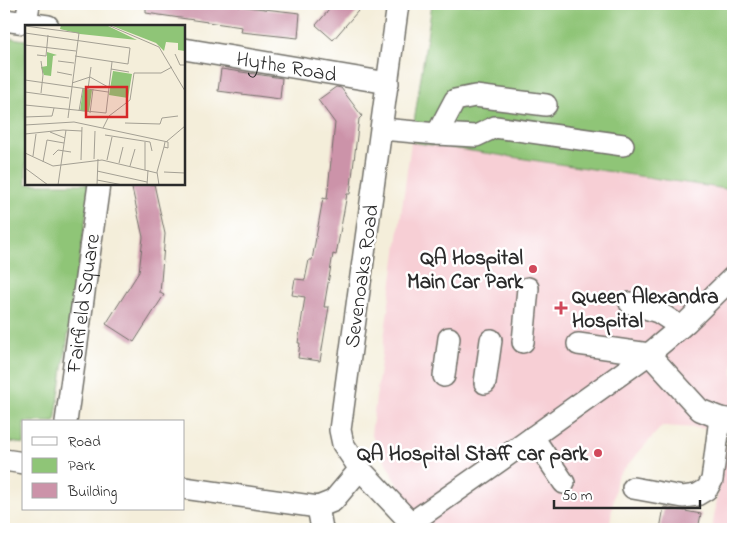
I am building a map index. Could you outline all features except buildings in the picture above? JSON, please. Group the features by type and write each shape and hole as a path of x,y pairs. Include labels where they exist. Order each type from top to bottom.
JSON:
{"street":[{"name":"Sevenoaks Road","path":"398,4 340,430 343,444 360,469 409,526"},
{"path":"4,20 28,13 46,25"},
{"name":"Hythe Road","path":"185,49 388,83"},
{"path":"438,134 455,100 475,96 546,105"},
{"path":"382,129 476,136 495,127 623,145"},
{"name":"Fairfield Square","path":"66,420 99,185"},
{"path":"409,526 649,354 681,327 733,277"},
{"path":"523,342 528,288"},
{"path":"712,298 733,298"},
{"path":"630,303 658,312 681,327"},
{"path":"444,376 449,338"},
{"path":"486,383 491,340"},
{"path":"578,344 649,354 700,410 727,419 712,480 707,489 697,495 684,497 633,488"},
{"path":"533,438 564,483"},
{"path":"4,460 22,463"},
{"path":"185,488 318,507 333,501 360,469"},
{"path":"318,507 322,529"}],"shaded area":[{"name":"Queen Alexandra Hospital","path":"411,142 733,190 733,430 662,426 617,477 609,529 421,529 371,434"},
{"path":"726,445 733,445 733,529 712,529"}],"green space":[{"path":"432,4 733,4 733,190 411,142"},
{"path":"4,37 25,40 25,185 91,185 55,420 22,420 22,444 4,441"}],"place":[{"name":"QA Hospital Main Car Park","path":"533,269"},
{"name":"Queen Alexandra Hospital","path":"561,308"},
{"name":"QA Hospital Staff car park","path":"598,453"}]}
